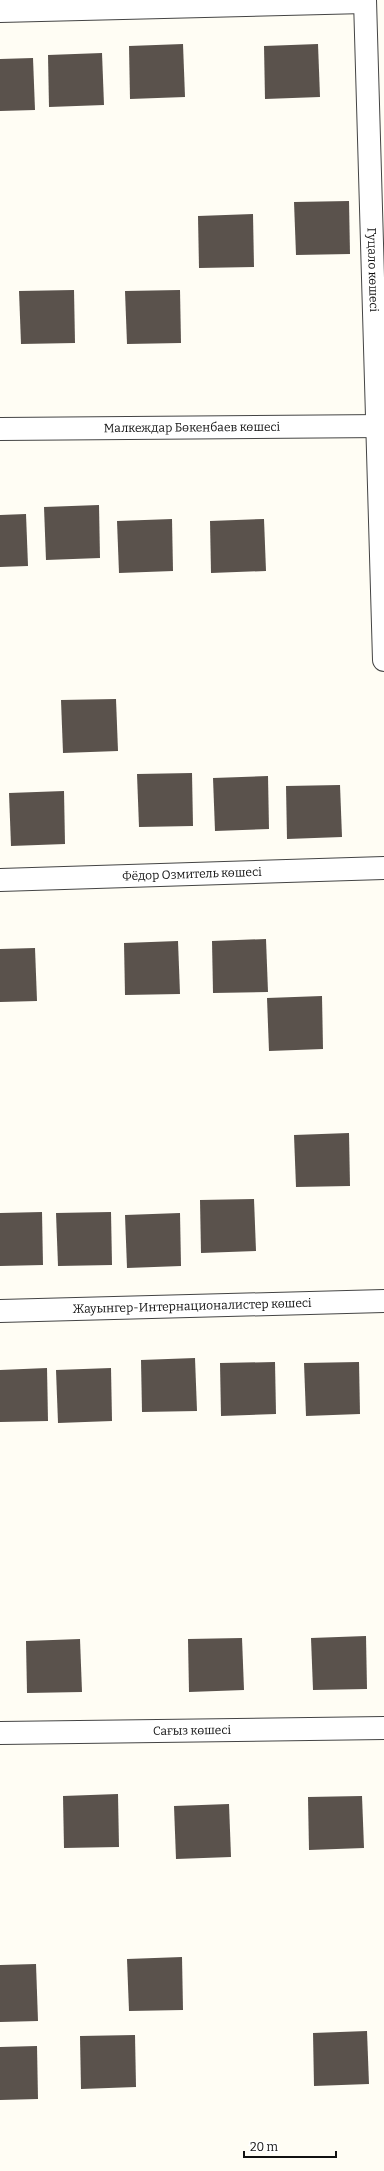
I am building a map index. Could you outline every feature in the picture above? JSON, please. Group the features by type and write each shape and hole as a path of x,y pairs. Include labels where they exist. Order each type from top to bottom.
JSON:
{"street":[{"path":"0,11 365,1"},
{"name":"Гуцало көшесі","path":"365,1 380,426 384,660"},
{"name":"Малкеждар Бөкенбаев көшесі","path":"0,429 380,426"},
{"name":"Фёдор Озмитель көшесі","path":"0,880 384,868"},
{"name":"Жауынгер-Интернационалистер көшесі","path":"0,1312 384,1301"},
{"name":"Сағыз көшесі","path":"0,1733 384,1728"}],"building":[{"path":"183,44 185,97 130,99 129,46"},
{"path":"318,44 320,97 265,99 264,46"},
{"path":"102,53 104,105 49,107 48,55"},
{"path":"33,58 35,110 0,111 0,59"},
{"path":"349,201 350,254 296,255 294,202"},
{"path":"253,214 254,267 199,268 198,216"},
{"path":"74,290 75,343 21,344 19,291"},
{"path":"180,290 181,343 127,344 125,291"},
{"path":"99,505 100,558 46,560 44,507"},
{"path":"26,514 28,566 0,567 0,515"},
{"path":"172,519 173,571 119,573 117,521"},
{"path":"264,519 266,571 211,573 210,521"},
{"path":"116,699 118,751 63,753 61,700"},
{"path":"192,773 193,826 139,827 137,774"},
{"path":"268,776 269,829 215,831 213,778"},
{"path":"340,785 342,837 287,839 286,786"},
{"path":"64,791 65,844 11,846 9,793"},
{"path":"266,939 268,992 213,993 212,941"},
{"path":"178,941 180,994 125,995 124,943"},
{"path":"35,948 37,1001 0,1002 0,949"},
{"path":"322,996 323,1049 269,1051 267,998"},
{"path":"349,1133 350,1186 296,1187 294,1135"},
{"path":"254,1199 256,1251 201,1253 200,1200"},
{"path":"42,1212 43,1265 0,1266 0,1213"},
{"path":"111,1212 112,1265 58,1266 56,1213"},
{"path":"180,1213 181,1266 127,1268 125,1215"},
{"path":"195,1358 197,1411 142,1412 141,1360"},
{"path":"275,1362 276,1414 221,1416 220,1363"},
{"path":"359,1362 360,1414 306,1416 304,1363"},
{"path":"47,1368 48,1421 0,1422 0,1370"},
{"path":"111,1368 112,1421 58,1423 56,1370"},
{"path":"366,1636 367,1689 313,1690 311,1638"},
{"path":"242,1638 244,1690 189,1692 188,1639"},
{"path":"80,1639 82,1692 27,1693 26,1641"},
{"path":"118,1794 119,1847 64,1848 63,1796"},
{"path":"362,1796 364,1848 309,1850 308,1797"},
{"path":"229,1804 231,1857 176,1859 174,1806"},
{"path":"182,1957 183,2010 129,2011 127,1959"},
{"path":"36,1964 38,2021 0,2022 0,1965"},
{"path":"367,2031 369,2084 314,2086 313,2033"},
{"path":"135,2035 136,2087 81,2089 80,2036"},
{"path":"37,2046 38,2099 0,2100 0,2047"}]}
